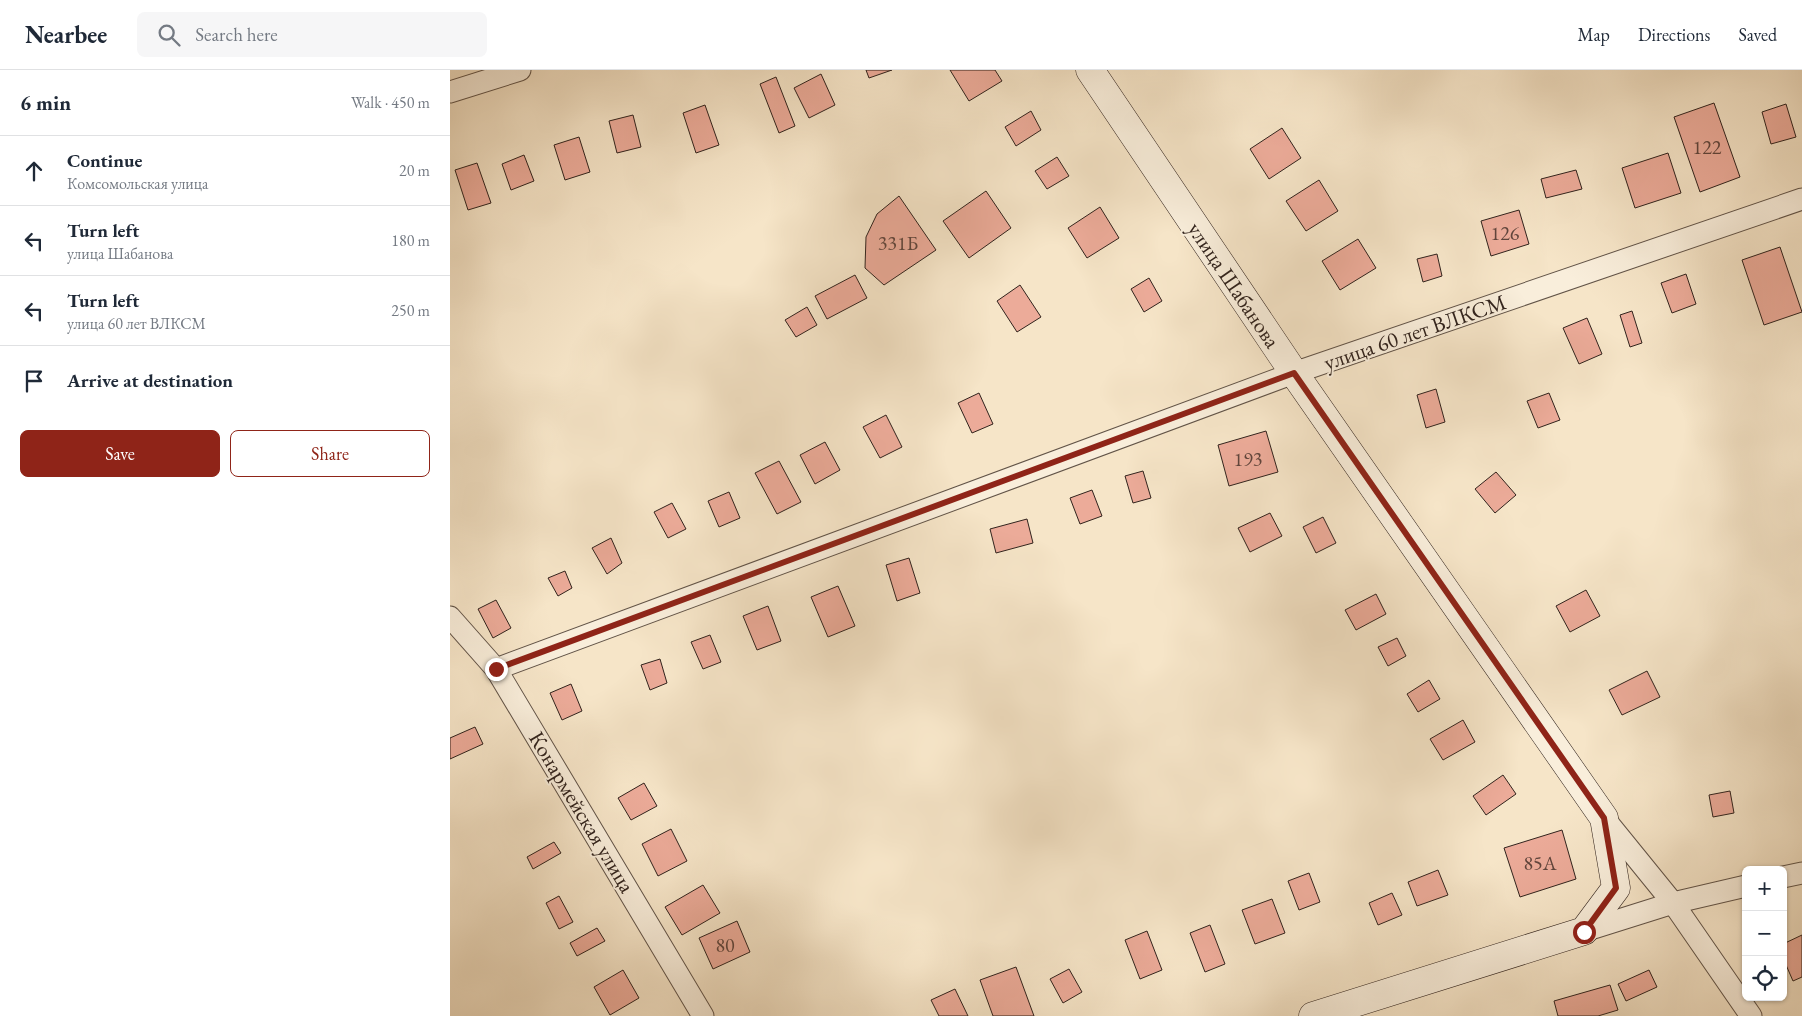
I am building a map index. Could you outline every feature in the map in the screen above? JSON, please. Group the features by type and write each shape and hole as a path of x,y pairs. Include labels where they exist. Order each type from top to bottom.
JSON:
{"street":[{"path":"450,92 520,70"},
{"name":"улица Шабанова","path":"1090,70 1294,373 1604,818 1673,903 1751,1016"},
{"name":"улица 60 лет ВЛКСМ","path":"496,669 1294,373 1802,199"},
{"name":"Конармейская улица","path":"450,617 496,669 703,1016"},
{"name":"улица Шабанова","path":"1584,932 1616,888 1604,818"},
{"path":"1787,876 1802,873"},
{"path":"1313,1016 1673,903 1742,887"}],"building":[{"path":"866,70 892,70 869,78"},
{"path":"950,70 995,70 1002,81 969,101"},
{"path":"821,74 835,105 809,118 794,88"},
{"path":"776,77 795,126 779,133 760,84"},
{"path":"1714,103 1740,177 1700,192 1674,117"},
{"path":"1786,104 1796,137 1771,144 1762,112"},
{"path":"705,105 719,145 696,153 683,113"},
{"path":"1031,111 1041,130 1016,146 1005,127"},
{"path":"633,115 641,147 617,153 609,121"},
{"path":"1282,128 1301,158 1269,179 1250,149"},
{"path":"579,137 590,172 565,180 554,145"},
{"path":"1668,153 1681,193 1635,208 1622,168"},
{"path":"524,155 534,181 511,190 502,164"},
{"path":"1057,157 1069,176 1047,189 1035,171"},
{"path":"477,163 491,203 468,210 455,170"},
{"path":"1576,170 1582,189 1546,198 1541,179"},
{"path":"1319,180 1338,211 1306,231 1286,201"},
{"path":"986,191 1011,228 969,258 943,221"},
{"path":"899,196 936,250 884,285 865,268 866,237 877,214"},
{"path":"1100,207 1119,238 1087,258 1068,228"},
{"path":"1519,210 1529,244 1491,256 1481,221"},
{"path":"1358,239 1376,268 1340,290 1322,261"},
{"path":"1780,247 1802,312 1764,325 1742,260"},
{"path":"1437,254 1442,276 1423,282 1417,259"},
{"path":"1686,274 1696,304 1672,313 1661,283"},
{"path":"855,275 867,298 827,319 815,296"},
{"path":"1149,278 1162,301 1144,312 1131,289"},
{"path":"1020,285 1041,317 1017,332 997,301"},
{"path":"807,307 817,325 796,337 785,320"},
{"path":"1632,311 1642,343 1630,347 1620,315"},
{"path":"1587,318 1602,354 1579,364 1563,328"},
{"path":"1436,389 1445,422 1426,428 1417,395"},
{"path":"979,393 993,424 972,433 958,403"},
{"path":"1549,393 1560,420 1538,428 1527,401"},
{"path":"886,415 902,447 880,458 863,427"},
{"path":"1266,431 1278,472 1229,486 1218,445"},
{"path":"825,442 840,470 815,484 800,455"},
{"path":"779,461 801,502 777,514 755,473"},
{"path":"1143,471 1151,498 1133,503 1125,476"},
{"path":"1496,472 1516,495 1495,513 1475,489"},
{"path":"1092,490 1102,516 1080,524 1070,498"},
{"path":"729,492 740,518 719,527 708,501"},
{"path":"672,503 686,529 668,538 654,512"},
{"path":"1270,513 1282,536 1250,552 1238,528"},
{"path":"1323,517 1336,543 1316,553 1303,527"},
{"path":"1027,519 1033,543 996,553 990,529"},
{"path":"611,538 622,563 607,574 592,548"},
{"path":"909,558 920,593 897,601 886,565"},
{"path":"565,571 572,588 558,596 548,578"},
{"path":"838,586 855,626 828,637 811,597"},
{"path":"1586,590 1600,616 1570,632 1556,606"},
{"path":"1376,594 1386,614 1356,630 1345,610"},
{"path":"496,600 511,628 493,638 478,609"},
{"path":"768,606 781,641 757,650 743,616"},
{"path":"710,635 721,662 703,669 691,642"},
{"path":"1397,638 1406,656 1388,666 1378,647"},
{"path":"660,659 667,683 650,690 641,665"},
{"path":"1647,671 1660,697 1622,715 1609,690"},
{"path":"1429,680 1440,699 1418,712 1407,694"},
{"path":"571,684 582,711 562,720 550,693"},
{"path":"1463,720 1475,742 1443,760 1430,739"},
{"path":"475,727 483,744 450,759 450,738"},
{"path":"1503,775 1516,794 1486,815 1473,796"},
{"path":"644,783 657,806 631,820 618,798"},
{"path":"1730,791 1734,813 1713,817 1709,795"},
{"path":"671,829 687,861 658,876 642,844"},
{"path":"1562,830 1576,879 1520,897 1504,848"},
{"path":"554,842 561,853 533,869 527,857"},
{"path":"1438,870 1448,895 1417,906 1408,882"},
{"path":"1309,873 1320,902 1299,910 1288,881"},
{"path":"703,885 720,913 682,935 665,907"},
{"path":"1392,893 1402,915 1378,925 1369,903"},
{"path":"559,896 573,922 559,929 546,903"},
{"path":"1272,899 1285,933 1255,944 1242,910"},
{"path":"737,921 750,952 713,969 699,938"},
{"path":"1210,925 1225,964 1205,972 1190,933"},
{"path":"597,928 605,941 577,956 570,943"},
{"path":"1147,931 1162,970 1140,979 1125,940"},
{"path":"1802,935 1802,977 1793,981 1787,967 1787,942"},
{"path":"1016,967 1034,1016 993,1016 980,980"},
{"path":"1069,969 1082,992 1063,1003 1050,979"},
{"path":"623,970 639,998 610,1015 594,987"},
{"path":"1649,970 1657,987 1626,1001 1618,984"},
{"path":"1610,985 1618,1010 1598,1016 1558,1016 1554,1001"},
{"path":"955,989 968,1016 939,1016 931,1000"}],"route":[{"path":"496,669 1294,373 1604,818 1616,888 1584,932"}]}
